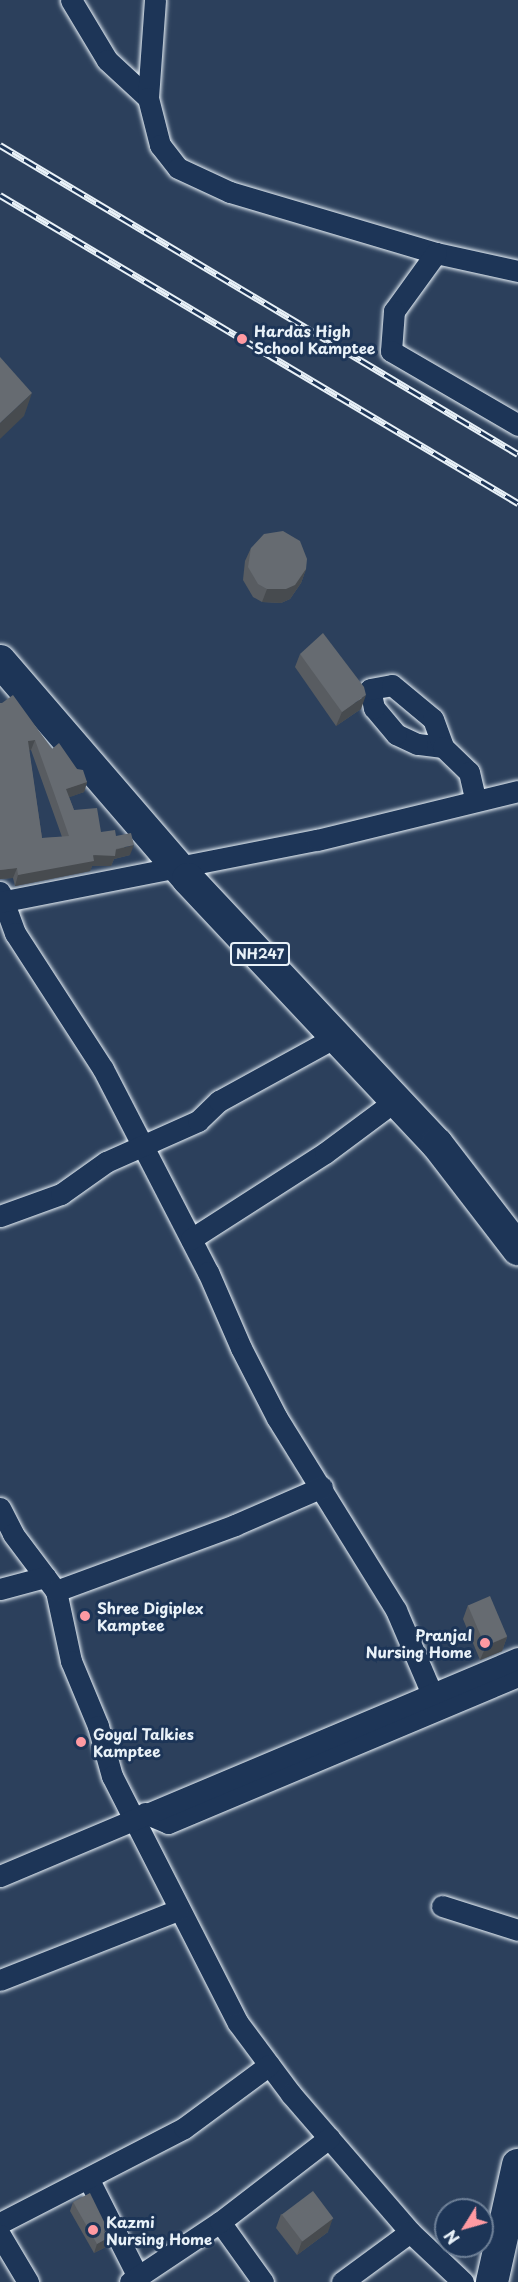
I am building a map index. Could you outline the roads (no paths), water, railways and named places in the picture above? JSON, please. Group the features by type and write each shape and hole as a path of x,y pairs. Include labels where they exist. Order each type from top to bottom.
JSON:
{"highway":[{"name":"NH247","path":"0,639 189,865"},
{"name":"NH247","path":"0,661 314,998 396,1100 437,1144 518,1249"},
{"name":"NH247","path":"353,1044 518,1219"},
{"path":"506,2271 518,2165"},
{"path":"506,2271 518,2226"}],"street":[{"path":"71,0 107,60 148,98"},
{"path":"155,0 148,98 160,145 178,168 230,192 436,253 518,271"},
{"path":"436,253 394,310 391,351 518,425"},
{"path":"443,747 469,772 475,798"},
{"path":"432,1694 396,1610 322,1487 277,1418 191,1239 103,1069 15,933 1,898 316,840 475,798 518,791"},
{"path":"0,1216 61,1194 105,1162 143,1148 198,1120 219,1101 353,1044"},
{"path":"191,1239 325,1153 396,1100"},
{"path":"0,1589 50,1584 235,1525 322,1487"},
{"path":"0,1508 13,1534 50,1584 71,1661 98,1726 112,1776 139,1816 178,1910 238,2024 329,2138 410,2232 463,2282"},
{"path":"0,1876 518,1658"},
{"path":"139,1816 168,1823 518,1676"},
{"path":"442,1906 518,1930"},
{"path":"0,1980 178,1910"},
{"path":"0,2223 184,2128 269,2065"},
{"path":"88,2178 134,2279 220,2222 329,2138"},
{"path":"220,2222 263,2282"},
{"path":"342,2282 410,2232"},
{"path":"0,2235 28,2282"}],"railway":[{"path":"0,145 518,454"},
{"path":"0,195 518,503"}],"place":[{"name":"Hardas High School Kamptee","path":"242,339"},
{"name":"Shree Digiplex Kamptee","path":"85,1616"},
{"name":"Pranjal Nursing Home","path":"485,1643"},
{"name":"Goyal Talkies Kamptee","path":"81,1742"},
{"name":"Kazmi Nursing Home","path":"93,2230"}]}
